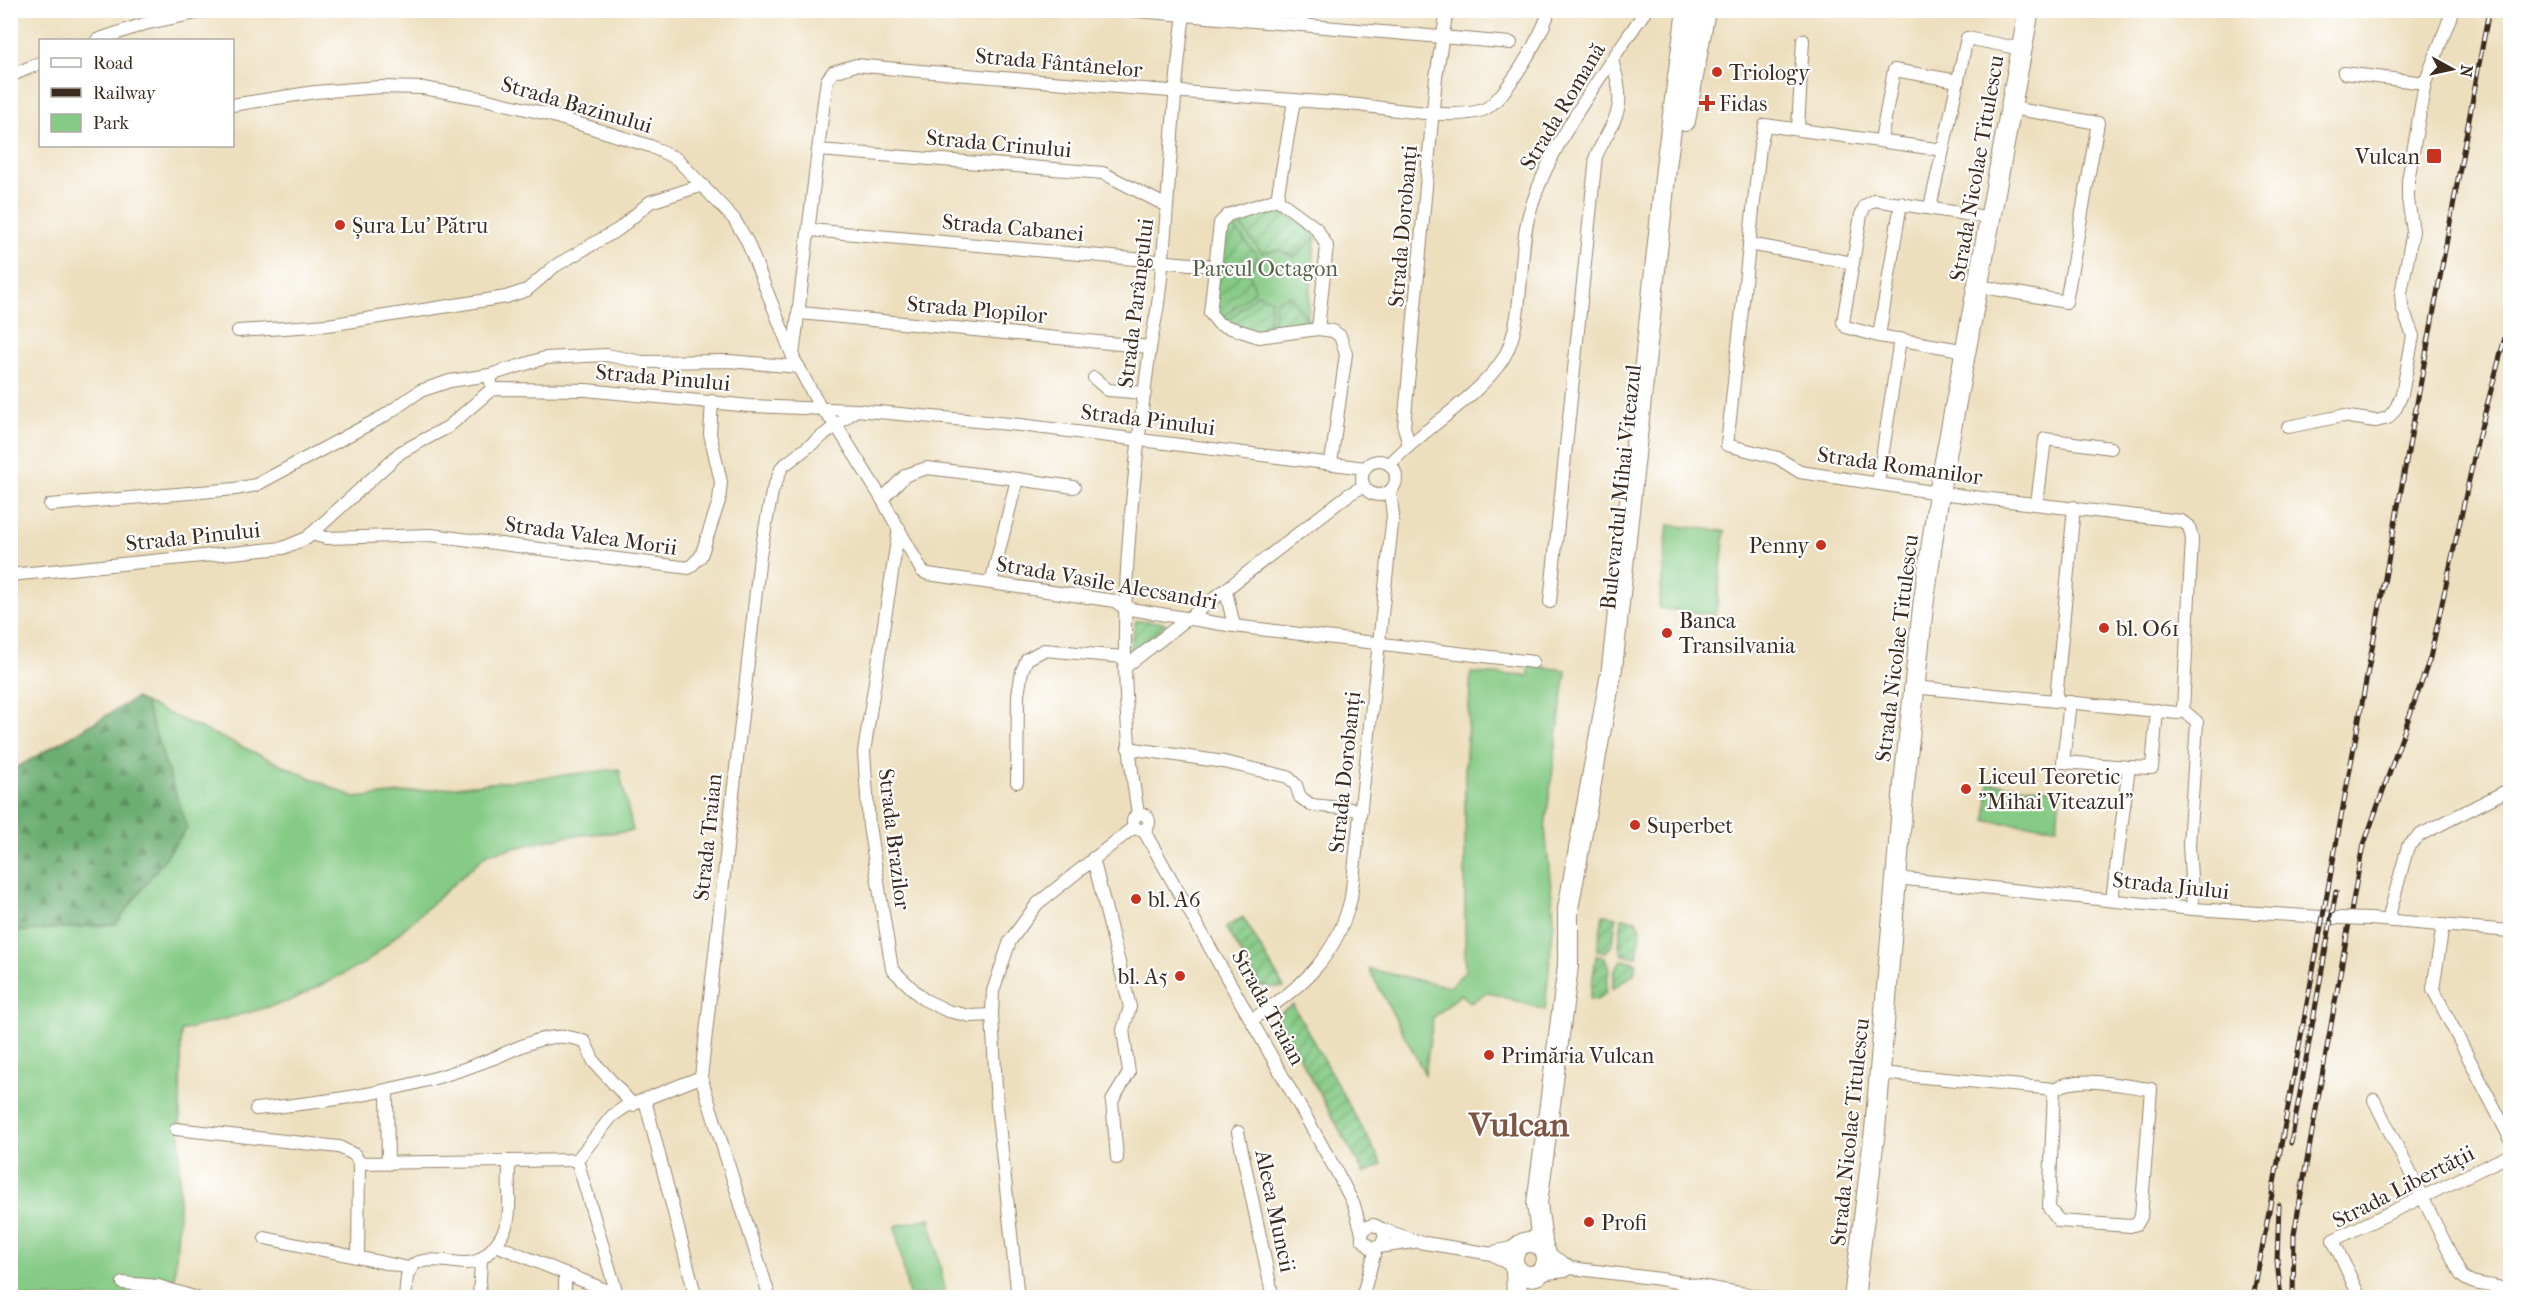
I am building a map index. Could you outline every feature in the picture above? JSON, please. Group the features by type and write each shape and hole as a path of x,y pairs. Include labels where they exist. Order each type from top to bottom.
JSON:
{"main road":[{"name":"Bulevardul Mihai Viteazul","path":"1568,966 1568,909 1615,645 1667,159 1687,10"},
{"name":"Bulevardul Mihai Viteazul","path":"1544,1249 1537,1204 1568,966 1581,911 1625,669 1678,161 1705,10"},
{"name":"Strada Nicolae Titulescu","path":"1854,1298 1868,1196 1914,687 1939,494 2029,10"},
{"name":"Bulevardul Mihai Viteazul","path":"1518,1246 1537,1204"},
{"path":"1517,1298 1512,1258 1518,1246 1533,1242 1544,1249 1547,1262 1526,1298"},
{"path":"1515,1269 1527,1277 1538,1274"}],"street":[{"path":"102,39 144,24 211,10"},
{"path":"1126,10 1510,43"},
{"name":"Strada Dorobanți","path":"1409,445 1404,427 1433,113 1447,10"},
{"name":"Strada Fântânelor","path":"796,362 827,80 832,72 856,65 1433,113 1481,111 1490,107 1537,42 1544,30 1550,10"},
{"name":"Strada Romană","path":"1389,464 1479,386 1503,358 1514,325 1529,214 1535,196 1572,123 1646,10"},
{"path":"2288,427 2342,416 2376,422 2388,418 2396,408 2402,394 2412,336 2402,307 2401,293 2413,231 2407,191 2425,83 2453,10"},
{"name":"Strada Parângului","path":"1123,662 1124,608 1139,439 1162,262 1184,15"},
{"path":"1930,207 1967,38 2022,49"},
{"path":"1798,128 1803,40"},
{"path":"1550,602 1596,156 1617,119 1621,87 1612,61"},
{"path":"10,76 39,63"},
{"path":"1881,140 1894,70 1958,81"},
{"path":"2344,73 2425,83"},
{"name":"Strada Bazinului","path":"234,105 315,92 380,87 423,88 480,98 547,114 650,146 677,159 734,219 747,241 796,362"},
{"path":"1277,199 1294,101"},
{"path":"1979,286 2066,302 2098,123 2012,108"},
{"path":"1853,263 1749,244 1760,147 1765,124 1943,150"},
{"name":"Strada Crinului","path":"819,150 1103,173 1167,206"},
{"path":"238,330 328,325 506,297 527,290 555,266 619,229 650,202 703,185"},
{"path":"1277,199 1228,215 1217,232 1210,313 1219,324 1259,337 1318,329 1333,331 1340,336 1346,354 1331,463"},
{"path":"1277,199 1316,228 1327,246 1318,329"},
{"path":"1967,351 1852,330 1843,322 1861,215 1865,206 1874,200 1992,218"},
{"path":"1879,336 1901,203"},
{"name":"Strada Cabanei","path":"810,230 1213,266"},
{"name":"Strada Romanilor","path":"1749,244 1726,444 1778,458 1800,472 1939,494 2181,520 2189,526 2192,538 2183,710"},
{"name":"Strada Plopilor","path":"800,313 1150,346"},
{"path":"1878,484 1900,339"},
{"path":"50,505 235,489 255,485 384,416 420,391 450,381 490,375 545,358 607,355 642,362 796,362"},
{"name":"Strada Vasile Alecsandri","path":"796,362 819,407 836,425 882,499 922,571 928,574 1115,601 1124,608 1234,626 1533,662"},
{"path":"490,375 492,389"},
{"path":"1094,378 1108,390 1145,393"},
{"name":"Strada Pinului","path":"10,575 283,548 311,534 401,452 448,427 492,389 586,390 750,406 856,410 1139,439 1365,468"},
{"name":"Strada Valea Morii","path":"311,534 326,538 430,535 689,568 701,556 719,501 721,483 710,434 712,401"},
{"name":"Strada Traian","path":"771,1298 701,1077 760,556 772,492 782,468 856,410"},
{"path":"2037,504 2045,439 2111,448"},
{"path":"1379,461 1389,464 1396,478 1390,491 1376,495 1364,486 1362,477 1365,468 1379,461"},
{"path":"882,499 906,475 927,468 1074,487"},
{"path":"991,583 1017,479"},
{"path":"1017,782 1018,695 1022,671 1027,659 1044,650 1123,662 1226,591 1286,541 1348,495 1364,486"},
{"name":"Strada Dorobanți","path":"1253,1018 1291,993 1314,970 1345,925 1351,898 1380,644 1393,515 1390,491"},
{"path":"2056,700 2074,507"},
{"name":"Strada Brazilor","path":"899,528 864,752 869,826 892,969 923,999 948,1011 970,1016 992,1015"},
{"path":"1226,591 1234,626"},
{"path":"1018,1298 998,1106 992,1015 995,982 1010,941 1037,904 1094,858 1139,829 1133,820 1138,814 1128,748 1123,662"},
{"path":"1914,687 2178,713 2183,710 2197,722 2189,845 2193,909"},
{"path":"2070,702 2063,762 2152,768 2157,710"},
{"path":"1128,748 1224,762 1288,777 1296,784 1300,797 1311,805 1361,810"},
{"path":"2112,900 2129,767"},
{"path":"2388,920 2408,846 2420,835 2511,789"},
{"name":"Strada Traian","path":"1139,829 1253,1018 1354,1205 1371,1243 1419,1242 1492,1254 1515,1269"},
{"path":"1094,858 1130,1007 1122,1030 1129,1072 1112,1101 1117,1158"},
{"name":"Strada Jiului","path":"1896,878 2193,909 2388,920 2511,931"},
{"path":"2443,925 2433,989 2511,1138"},
{"path":"256,1109 337,1101 387,1092 462,1070 537,1040 570,1035 585,1042 594,1062 633,1105"},
{"path":"1880,1073 2055,1089 2067,1083 2088,1082 2151,1089 2141,1217 2137,1224 2130,1226 2059,1221 2049,1208 2055,1089"},
{"path":"577,1161 612,1116 701,1077"},
{"path":"387,1092 388,1164"},
{"path":"645,1100 696,1298"},
{"path":"2374,1100 2461,1275 2468,1282 2505,1288 2511,1293"},
{"path":"176,1129 339,1147 354,1155 359,1163 358,1257"},
{"name":"Aleea Muncii","path":"1238,1132 1273,1298"},
{"name":"Strada Libertății","path":"2360,1298 2333,1240 2511,1155"},
{"path":"265,1238 409,1268 418,1262 472,1263 481,1260 496,1245 509,1220 510,1161"},
{"path":"359,1163 577,1161"},
{"path":"577,1161 621,1296"},
{"name":"Strada Traian","path":"1354,1205 1380,1227 1419,1242"},
{"path":"1362,1298 1371,1243 1370,1225 1380,1227 1385,1236 1371,1243"},
{"path":"496,1245 621,1296"},
{"name":"Strada Traian","path":"1492,1254 1518,1246"},
{"path":"1544,1249 1567,1262 1571,1268"},
{"path":"479,1298 481,1260"},
{"path":"405,1298 409,1268"},
{"path":"1538,1274 1565,1271 1571,1268 1660,1279 1768,1298"},
{"path":"565,1273 565,1298"},
{"path":"123,1284 158,1286 197,1298"}],"green space":[{"path":"1273,205 1316,234 1315,238 1294,257 1279,250 1262,253 1233,216"},
{"name":"Parcul Octagon","path":"1233,216 1316,234 1307,324 1268,332 1220,320 1221,233"},
{"path":"1228,220 1258,257 1251,269 1218,264 1221,233"},
{"path":"1217,270 1250,274 1255,290 1220,320 1214,313"},
{"path":"1258,294 1271,300 1268,332 1260,333 1225,323"},
{"path":"1290,296 1308,319 1307,324 1272,332 1276,301"},
{"path":"1668,525 1725,531 1716,615 1659,608"},
{"path":"1136,621 1163,622 1166,625 1133,652 1129,649"},
{"path":"1529,666 1566,670 1545,828 1554,919 1545,1010 1488,992 1470,1003 1461,994 1433,1018 1425,1074 1369,969 1450,987 1465,971 1465,771 1471,673 1529,676"},
{"path":"136,698 145,703 187,828 116,924 11,932 11,771"},
{"path":"145,703 355,798 619,769 633,831 567,836 487,854 367,962 290,1001 181,1031 179,1214 174,1284 183,1297 11,1298 11,932 116,924 187,828"},
{"path":"1989,783 2060,790 2057,827 1986,821"},
{"path":"1603,915 1616,917 1613,944 1606,952 1597,951"},
{"path":"1243,917 1284,988 1260,986 1226,927"},
{"path":"1622,918 1636,920 1641,930 1637,957 1623,955 1619,945"},
{"path":"1596,956 1605,957 1609,968 1606,993 1596,1000 1590,999"},
{"path":"1622,960 1636,962 1634,974 1612,989 1615,970"},
{"path":"1293,1005 1382,1164 1364,1174 1276,1015"},
{"path":"930,1218 945,1291 909,1297 895,1226"}],"railway":[{"path":"2253,1298 2489,10"},
{"path":"2293,1298 2294,1234 2362,850 2430,658 2478,439 2510,319"},
{"path":"2291,1143 2336,892"},
{"path":"2279,1205 2277,1261 2281,1298"}],"place":[{"name":"Triology","path":"1717,72"},
{"name":"Fidas","path":"1707,103"},
{"name":"Vulcan","path":"2434,156"},
{"name":"Șura Lu' Pătru","path":"340,225"},
{"name":"Penny","path":"1821,545"},
{"name":"bl. O61","path":"2104,628"},
{"name":"Banca Transilvania","path":"1667,633"},
{"name":"Liceul Teoretic \"Mihai Viteazul\"","path":"1966,789"},
{"name":"Superbet","path":"1635,825"},
{"name":"bl. A6","path":"1136,899"},
{"name":"bl. A5","path":"1180,976"},
{"name":"Primăria Vulcan","path":"1489,1055"},
{"name":"Profi","path":"1589,1222"}],"district":[{"name":"Vulcan","path":"1519,1124"}]}
